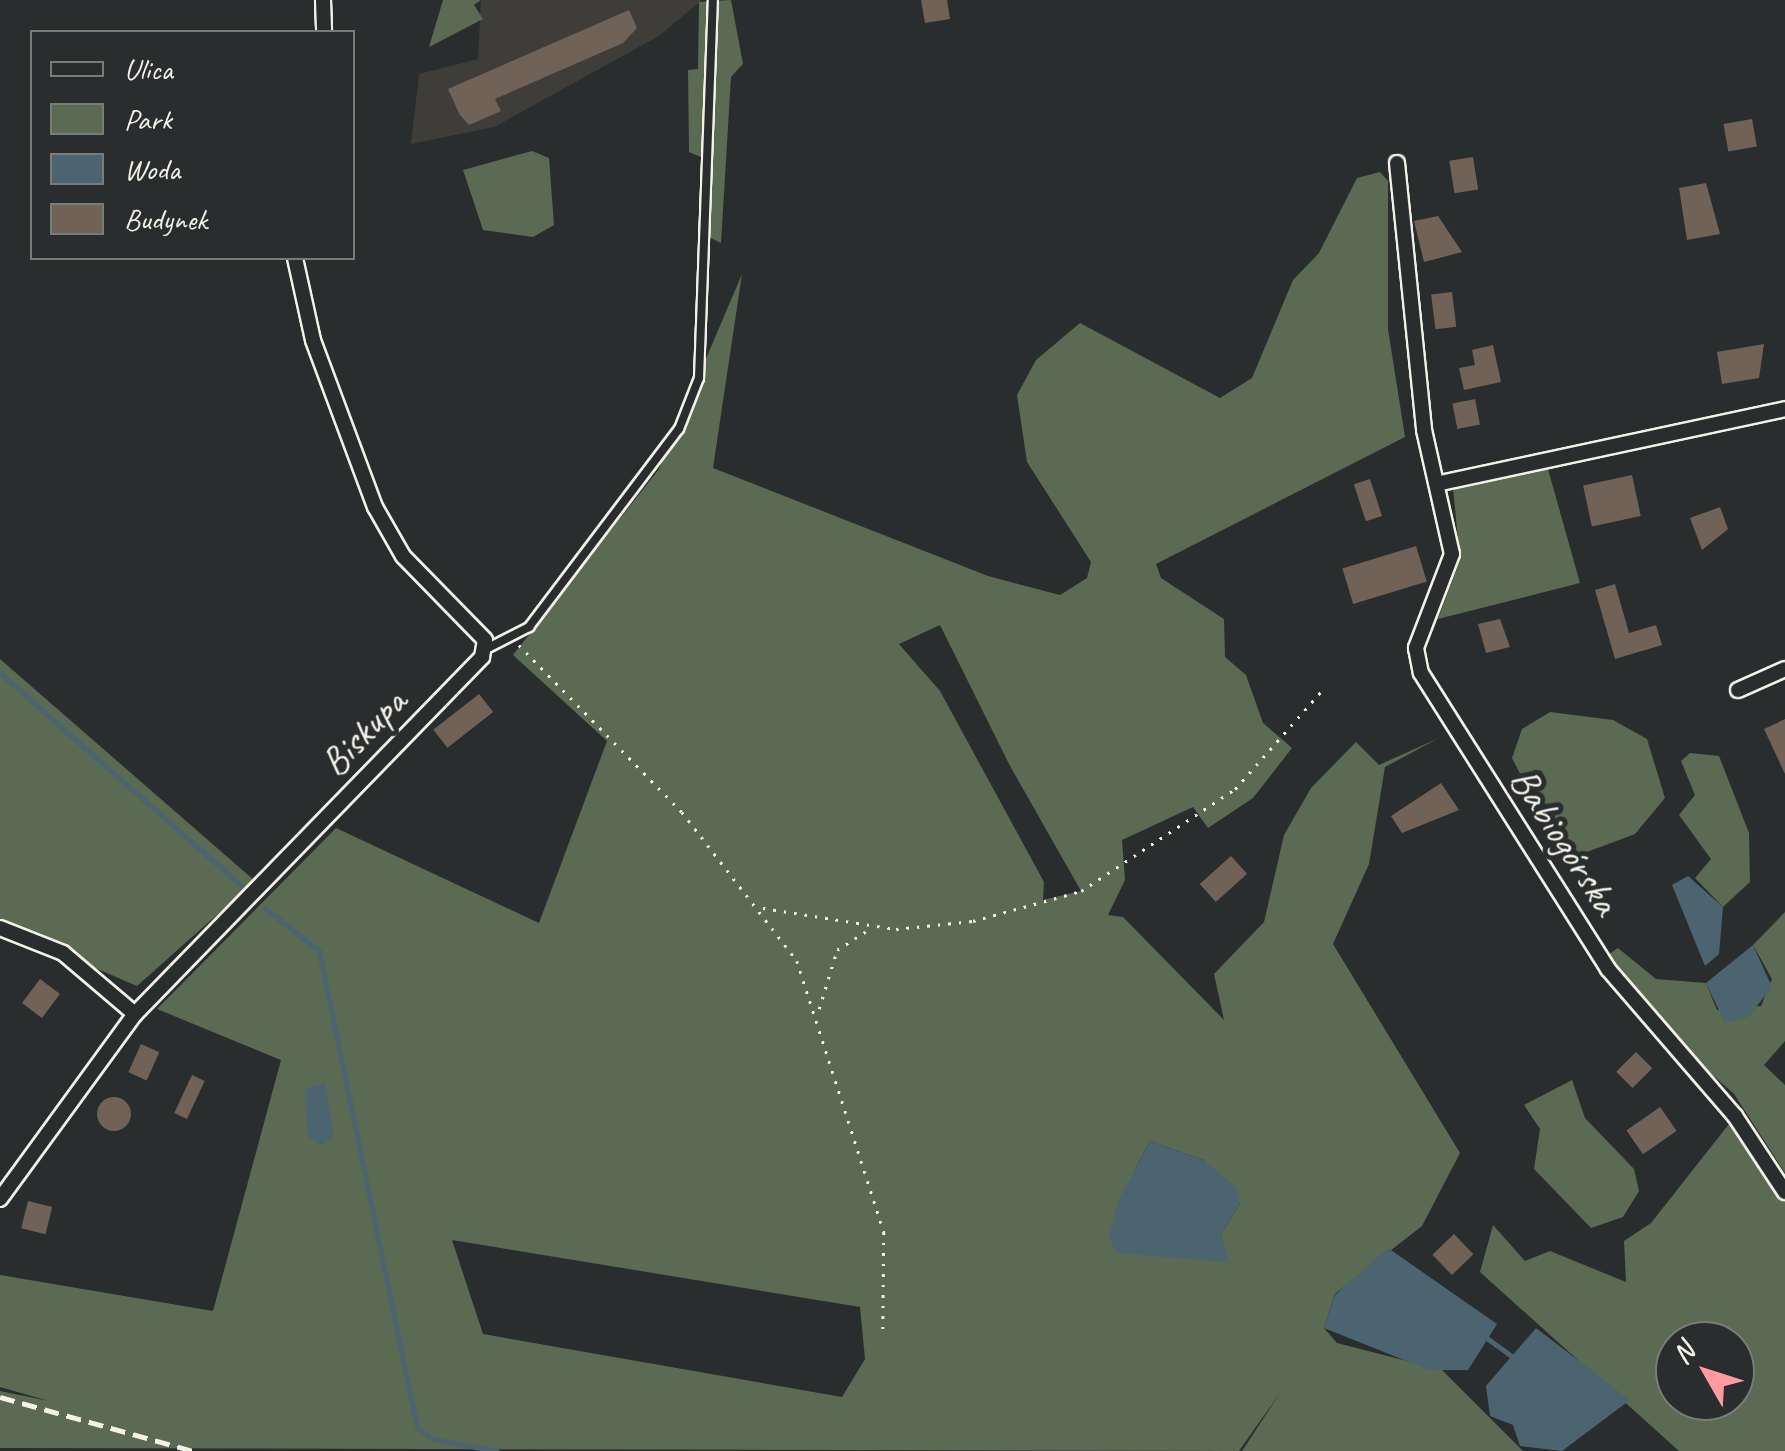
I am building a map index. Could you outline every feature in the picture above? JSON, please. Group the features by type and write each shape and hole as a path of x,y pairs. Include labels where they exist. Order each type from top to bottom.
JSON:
{"street":[{"path":"323,0 324,30"},
{"name":"Babiogórska","path":"1397,163 1424,430 1441,483 1452,554 1416,648 1421,673 1608,969 1735,1116 1785,1192"},
{"path":"294,260 313,340 375,507 403,556 485,640 484,650"},
{"path":"1441,483 1785,409"},
{"name":"Biskupa","path":"0,1199 135,1014 289,865 484,650"},
{"path":"1738,690 1785,669"},
{"path":"0,928 63,953 135,1014"}],"lane":[{"path":"484,650 515,640 679,428 699,378 713,0"}],"path":[{"path":"515,640 644,769 761,908 819,1010 884,1232 883,1329"},
{"path":"761,908 868,930 973,921 1081,891 1235,789 1326,687"},
{"path":"819,1010 837,950 868,930"}],"shaded area":[{"path":"481,0 702,0 659,36 494,127 411,144 419,74 478,59"}],"green space":[{"path":"443,0 481,0 474,5 483,19 429,47"},
{"path":"731,0 743,64 731,77 721,243 707,236 710,161 689,152 688,70 698,69 699,2"},
{"path":"532,151 549,158 554,225 533,237 483,230 463,170"},
{"path":"1380,172 1388,181 1388,329 1405,437 1156,564 1161,578 1224,619 1225,657 1246,675 1263,723 1292,748 1253,798 1208,828 1193,807 1122,840 1125,880 1108,915 1123,917 1224,1020 1214,974 1264,922 1284,835 1311,788 1356,742 1379,765 1439,738 1385,767 1369,864 1333,944 1460,1153 1422,1226 1335,1294 1324,1328 1337,1343 1442,1370 1523,1451 1242,1451 1280,1393 1239,1451 0,1448 0,1391 49,1401 0,1387 0,1275 213,1311 281,1060 157,1009 336,828 539,923 607,741 513,655 659,469 742,274 713,468 988,576 1060,595 1087,578 1091,562 1027,462 1017,395 1036,360 1080,323 1220,398 1252,378 1293,280 1319,253 1357,178","holes":["940,625 1010,766 1081,891 1043,900 1044,882 940,691 899,644","1150,1141 1203,1160 1240,1203 1221,1235 1227,1261 1193,1253 1136,1167","452,1240 860,1307 865,1359 842,1397 483,1334"]},
{"path":"1548,469 1580,583 1438,619 1460,560 1453,488"},
{"path":"0,659 255,881 137,986 0,927"},
{"path":"1550,712 1613,720 1647,739 1665,798 1635,834 1571,858 1554,840 1512,758 1522,729"},
{"path":"1690,753 1719,756 1749,833 1750,882 1723,907 1695,878 1711,859 1679,815 1695,795 1681,761"},
{"path":"1785,912 1785,1041 1764,1065 1785,1085 1785,1173 1734,1094 1672,1039 1606,956 1618,948 1656,979 1706,983 1717,1010 1761,1006 1772,979 1753,945"},
{"path":"1572,1080 1585,1118 1634,1169 1639,1191 1623,1217 1591,1228 1534,1169 1540,1129 1524,1105"},
{"path":"1729,1124 1785,1202 1785,1451 1679,1451 1480,1272 1493,1225 1525,1261 1550,1251 1626,1282 1624,1241 1651,1223"}],"water":[{"path":"1688,876 1723,907 1719,954 1705,966 1672,885"},
{"path":"1753,945 1772,987 1748,1017 1725,1023 1706,983"},
{"path":"325,1084 334,1136 321,1146 308,1136 305,1088"},
{"path":"1150,1141 1203,1160 1236,1187 1240,1203 1221,1235 1228,1262 1116,1253 1109,1238 1118,1201"},
{"path":"1388,1248 1497,1324 1468,1370 1429,1370 1324,1328 1335,1295"},
{"path":"1536,1328 1630,1400 1562,1451 1520,1446 1513,1425 1490,1416 1486,1386"}],"building":[{"path":"921,0 947,0 950,19 925,23"},
{"path":"629,10 637,28 623,43 495,99 501,111 469,125 460,115 448,89"},
{"path":"1752,119 1757,147 1728,152 1723,124"},
{"path":"1473,157 1478,190 1454,193 1449,161"},
{"path":"1706,183 1720,234 1687,240 1679,188"},
{"path":"1438,216 1462,252 1424,262 1414,221"},
{"path":"1452,292 1456,327 1435,329 1431,295"},
{"path":"1764,344 1759,378 1722,384 1717,352"},
{"path":"1493,345 1501,382 1464,390 1459,368 1475,365 1472,350"},
{"path":"1475,399 1480,425 1457,429 1452,403"},
{"path":"1632,475 1641,516 1592,526 1583,485"},
{"path":"1370,479 1382,516 1366,521 1354,484"},
{"path":"1720,507 1728,529 1702,550 1690,518"},
{"path":"1416,546 1427,581 1353,604 1342,569"},
{"path":"1615,584 1629,633 1656,625 1662,645 1615,659 1595,590"},
{"path":"1500,619 1510,647 1486,653 1478,624"},
{"path":"479,694 493,712 447,748 433,730"},
{"path":"1785,719 1785,774 1764,729"},
{"path":"1441,783 1459,810 1402,833 1391,816"},
{"path":"1231,856 1247,874 1216,902 1200,884"},
{"path":"40,979 60,994 42,1018 22,1003"},
{"path":"141,1044 159,1052 147,1080 128,1072"},
{"path":"1636,1052 1652,1068 1632,1088 1616,1072"},
{"path":"192,1075 205,1081 187,1119 174,1113"},
{"path":"114,1097 126,1102 131,1114 126,1126 114,1131 102,1126 97,1114 102,1102"},
{"path":"1660,1107 1677,1131 1643,1154 1626,1131"},
{"path":"28,1201 52,1207 45,1234 21,1228"},
{"path":"1454,1234 1473,1254 1452,1275 1432,1255"}],"waterway":[{"path":"0,673 244,888"},
{"path":"265,908 319,951 417,1427 432,1439 497,1451"},
{"path":"1488,1339 1511,1356"}],"railway":[{"path":"0,1397 194,1451"}]}
